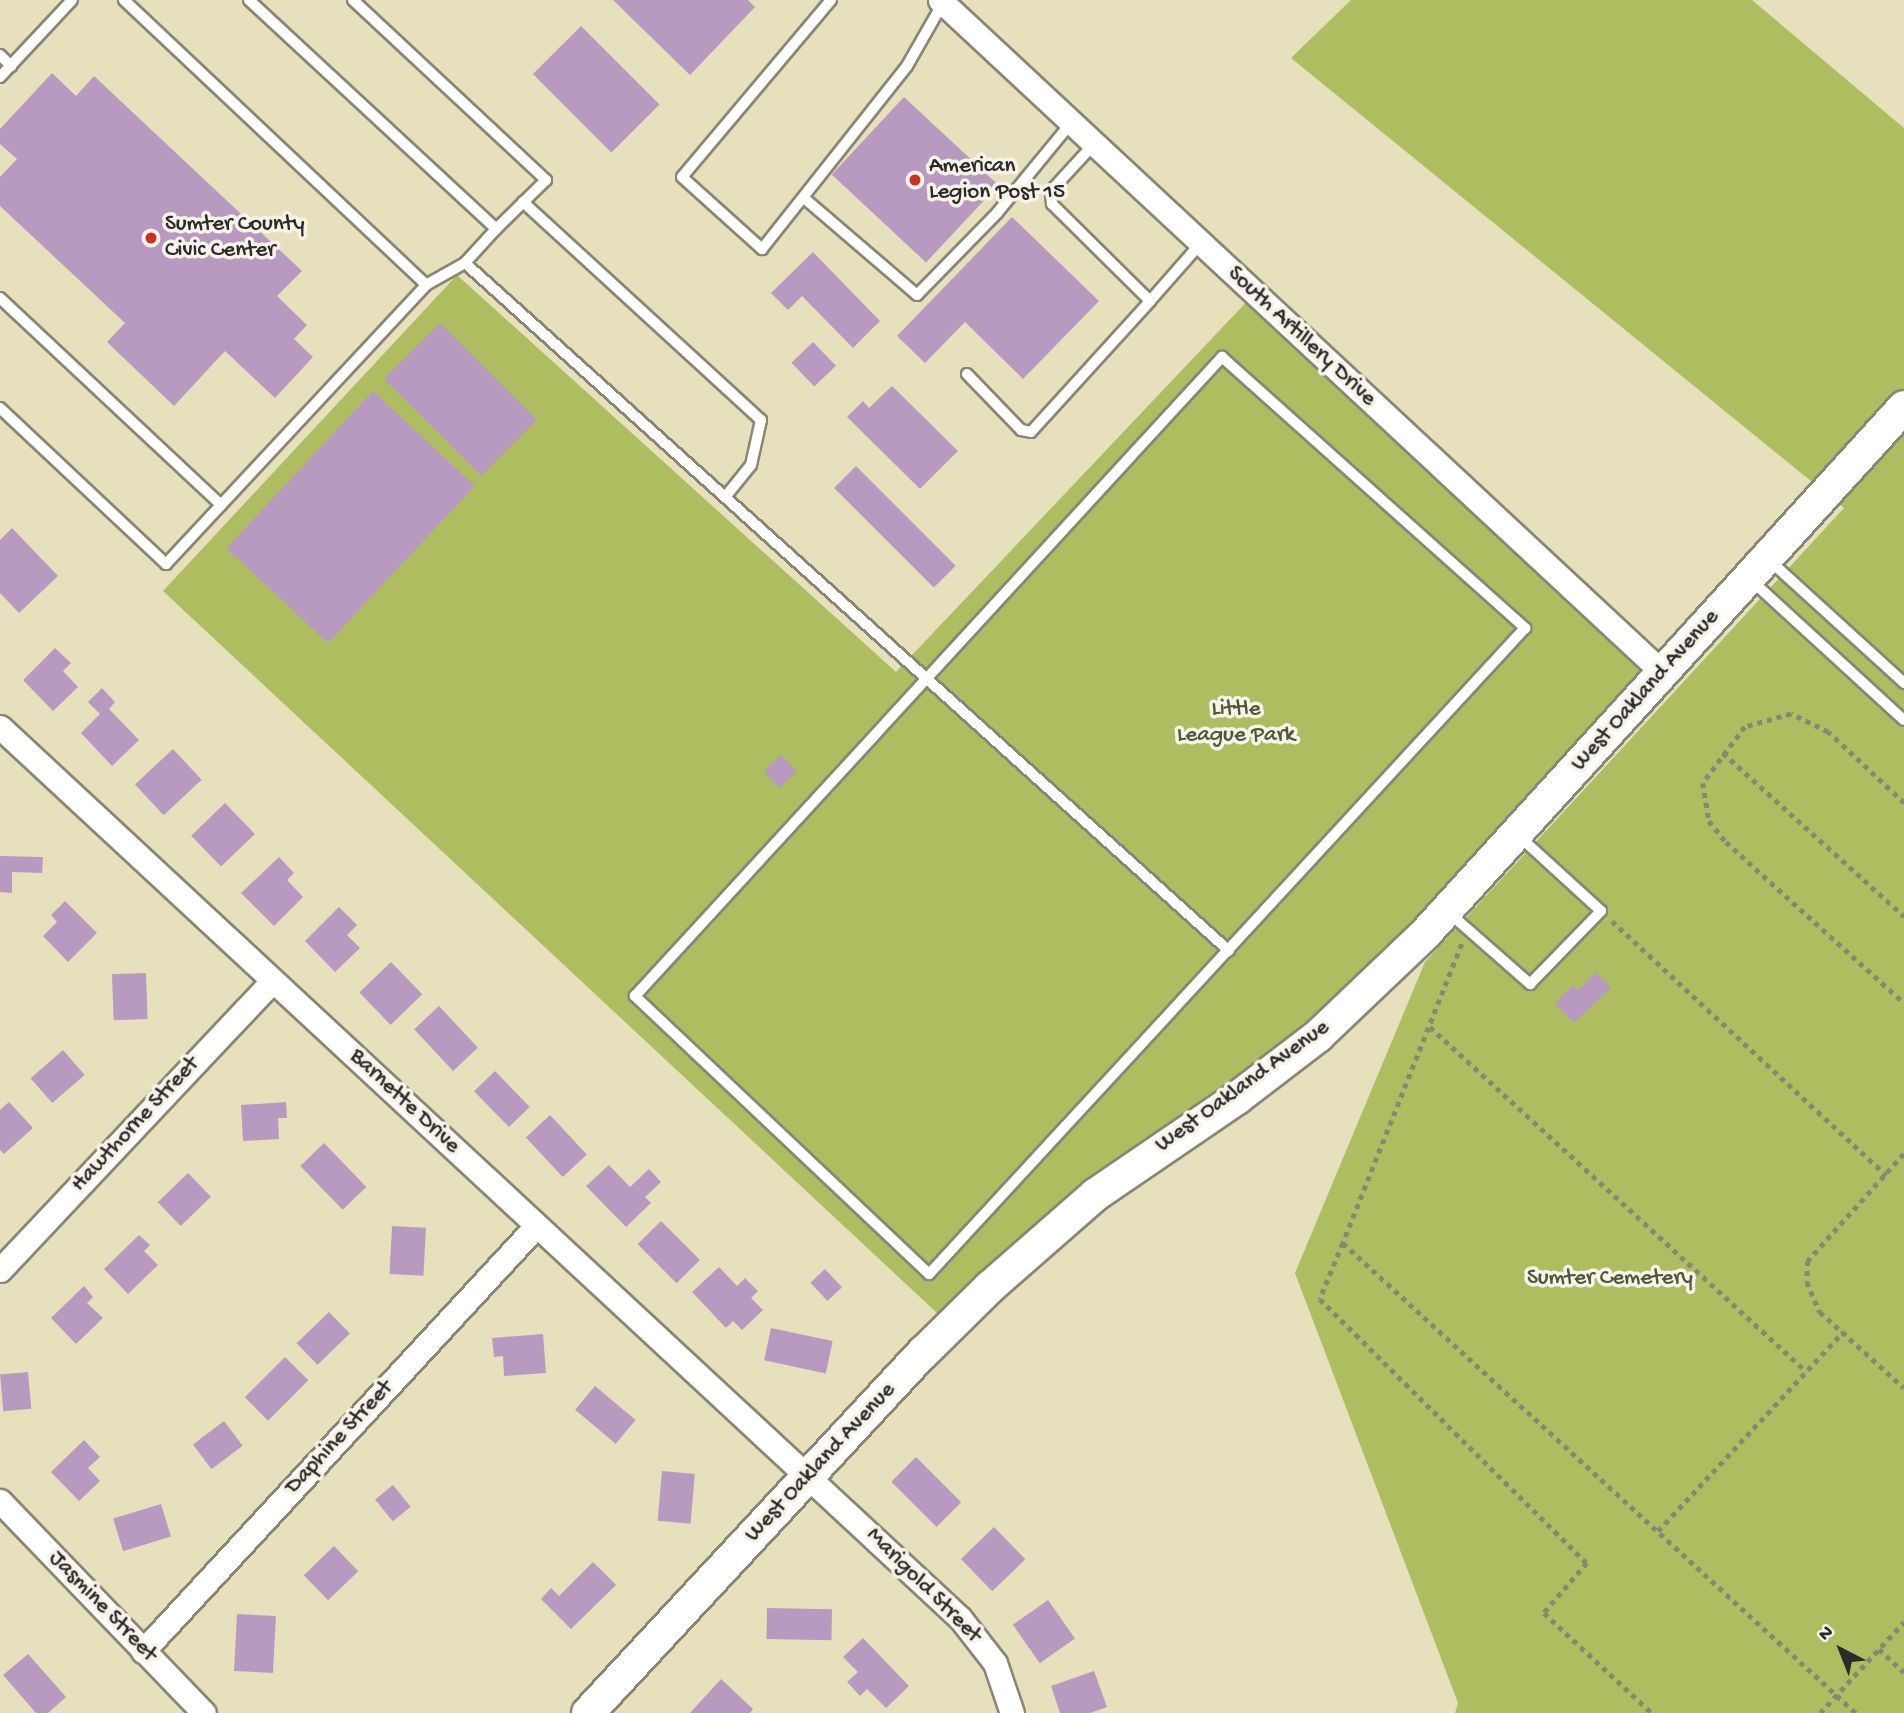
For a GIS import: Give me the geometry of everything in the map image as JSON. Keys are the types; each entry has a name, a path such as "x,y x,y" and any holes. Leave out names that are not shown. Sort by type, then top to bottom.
{"street":[{"name":"South Artillery Drive","path":"941,1 1663,673"},
{"name":"West Oakland Avenue","path":"588,1713 923,1353 1031,1249 1095,1195 1237,1098 1318,1036 1447,911 1904,407"},
{"name":"Barnette Drive","path":"3,736 809,1476"},
{"name":"Hawthorne Street","path":"0,1270 272,981"},
{"name":"Daphine Street","path":"143,1651 537,1225"},
{"name":"Marigold Street","path":"809,1476 961,1618 995,1663 1012,1713"},
{"name":"Jasmine Street","path":"0,1501 204,1713"}],"lane":[{"path":"0,77 72,0"},
{"path":"124,0 426,285"},
{"path":"249,0 496,229"},
{"path":"0,408 166,564 426,285 465,263 546,180 353,0"},
{"path":"831,0 682,177 762,249 907,66 941,1"},
{"path":"0,55 11,65"},
{"path":"804,198 917,295 997,214 1071,123"},
{"path":"1094,144 1051,191 1052,204 1150,301"},
{"path":"523,202 761,421 751,466 726,496"},
{"path":"967,374 1021,430 1031,432 1200,244"},
{"path":"465,263 929,678 1229,951"},
{"path":"0,298 221,505"},
{"path":"1222,357 1525,628 1229,951 929,1274 635,996 1222,357"},
{"path":"1758,568 1904,683"},
{"path":"1758,568 1904,720"},
{"path":"1447,911 1530,984 1601,911 1517,834"}],"path":[{"path":"1904,803 1828,732 1791,714 1745,727 1703,783 1709,821 1726,842 1904,1003"},
{"path":"1723,753 1904,916"},
{"path":"1601,911 1886,1175"},
{"path":"1471,932 1429,1027 1320,1298 1587,1563 1544,1613 1652,1713"},
{"path":"1429,1027 1807,1371"},
{"path":"1904,1154 1808,1261 1807,1282 1820,1312 1904,1388"},
{"path":"1343,1243 1856,1713"},
{"path":"1658,1531 1843,1332"},
{"path":"1820,1713 1904,1622"},
{"path":"1879,1649 1904,1672"}],"green space":[{"name":"Sumter Cemetery","path":"1351,0 1752,0 1904,128 1904,1713 1455,1713 1458,1703 1295,1273 1425,962 1844,508 1291,58"},
{"name":"Little League Park","path":"457,275 896,672 1254,294 1663,673 1425,934 951,1326 163,591"}],"building":[{"path":"613,0 748,0 755,7 690,75"},
{"path":"581,26 659,104 611,153 533,74"},
{"name":"Sumter County Civic Center","path":"52,73 76,96 94,76 302,271 277,296 307,325 294,339 313,357 275,398 225,351 174,406 107,342 125,323 0,206 0,177 17,159 0,144 0,129"},
{"name":"American Legion Post 15","path":"904,97 998,185 926,263 832,175"},
{"path":"1012,217 1099,301 1023,379 965,322 925,363 897,336"},
{"path":"813,252 880,321 853,348 802,296 788,310 771,293"},
{"path":"440,323 537,420 481,476 384,379"},
{"path":"813,342 836,366 814,387 791,363"},
{"path":"892,386 958,451 920,489 847,417 863,401 869,408"},
{"path":"373,391 475,486 328,643 226,548"},
{"path":"856,466 956,566 934,588 834,488"},
{"path":"12,528 58,576 19,613 0,593 0,540"},
{"path":"55,648 71,663 63,671 78,687 53,711 23,680"},
{"path":"102,688 115,702 109,709 139,740 112,766 81,733 100,714 88,702"},
{"path":"173,749 202,780 164,815 135,784"},
{"path":"781,755 797,772 779,788 763,771"},
{"path":"225,803 255,834 221,867 191,836"},
{"path":"0,856 43,857 42,873 12,872 12,893 0,892"},
{"path":"279,857 294,873 287,880 303,897 274,926 241,893"},
{"path":"65,901 97,933 68,962 43,936 57,922 51,915"},
{"path":"339,907 357,925 347,935 360,948 335,972 305,941"},
{"path":"391,962 422,994 391,1025 359,993"},
{"path":"1596,972 1611,988 1574,1023 1555,1003 1573,985 1578,990"},
{"path":"146,973 148,1019 114,1020 112,974"},
{"path":"439,1006 478,1048 453,1071 414,1029"},
{"path":"63,1050 85,1075 52,1103 31,1078"},
{"path":"495,1071 530,1107 509,1127 474,1091"},
{"path":"9,1102 33,1128 4,1154 0,1150 0,1110"},
{"path":"286,1102 287,1118 278,1118 279,1139 243,1141 241,1105"},
{"path":"550,1115 587,1154 563,1177 526,1138"},
{"path":"324,1143 366,1187 343,1210 300,1166"},
{"path":"609,1165 630,1187 649,1169 661,1182 645,1197 651,1203 626,1227 586,1186"},
{"path":"188,1173 211,1197 181,1226 158,1202"},
{"path":"661,1221 700,1260 677,1283 638,1244"},
{"path":"392,1226 426,1228 423,1276 389,1274"},
{"path":"139,1235 150,1245 144,1251 158,1265 128,1294 104,1269"},
{"path":"719,1267 737,1286 745,1278 758,1291 751,1298 763,1310 742,1330 733,1321 726,1328 692,1292"},
{"path":"825,1269 842,1287 827,1301 810,1283"},
{"path":"84,1286 93,1297 87,1303 103,1318 76,1344 51,1318"},
{"path":"329,1312 350,1334 317,1365 297,1343"},
{"path":"771,1328 833,1341 826,1373 764,1360"},
{"path":"543,1334 546,1373 504,1376 503,1356 494,1357 492,1338"},
{"path":"285,1357 308,1380 268,1421 245,1397"},
{"path":"28,1372 31,1409 3,1411 0,1374"},
{"path":"595,1386 636,1420 616,1444 575,1410"},
{"path":"224,1421 243,1446 212,1469 193,1444"},
{"path":"84,1440 100,1457 88,1468 100,1481 79,1501 51,1472"},
{"path":"916,1457 961,1502 937,1527 891,1482"},
{"path":"662,1471 695,1474 691,1524 658,1521"},
{"path":"393,1485 411,1507 393,1521 375,1499"},
{"path":"161,1504 171,1537 123,1551 113,1519"},
{"path":"994,1527 1025,1559 992,1591 961,1559"},
{"path":"334,1546 358,1571 328,1600 304,1575"},
{"path":"593,1562 616,1585 571,1629 541,1599 551,1588 559,1596"},
{"path":"1048,1600 1075,1639 1040,1663 1013,1625"},
{"path":"767,1608 832,1609 831,1640 766,1639"},
{"path":"237,1614 276,1616 273,1673 234,1671"},
{"path":"863,1638 909,1686 886,1708 867,1689 860,1696 847,1682 858,1672 843,1657"},
{"path":"28,1654 66,1697 48,1713 36,1713 3,1675"},
{"path":"1094,1671 1107,1707 1090,1713 1060,1713 1051,1686"},
{"path":"721,1679 753,1709 750,1713 690,1713"}],"place":[{"name":"American Legion Post 15","path":"915,180"},
{"name":"Sumter County Civic Center","path":"151,238"}]}
